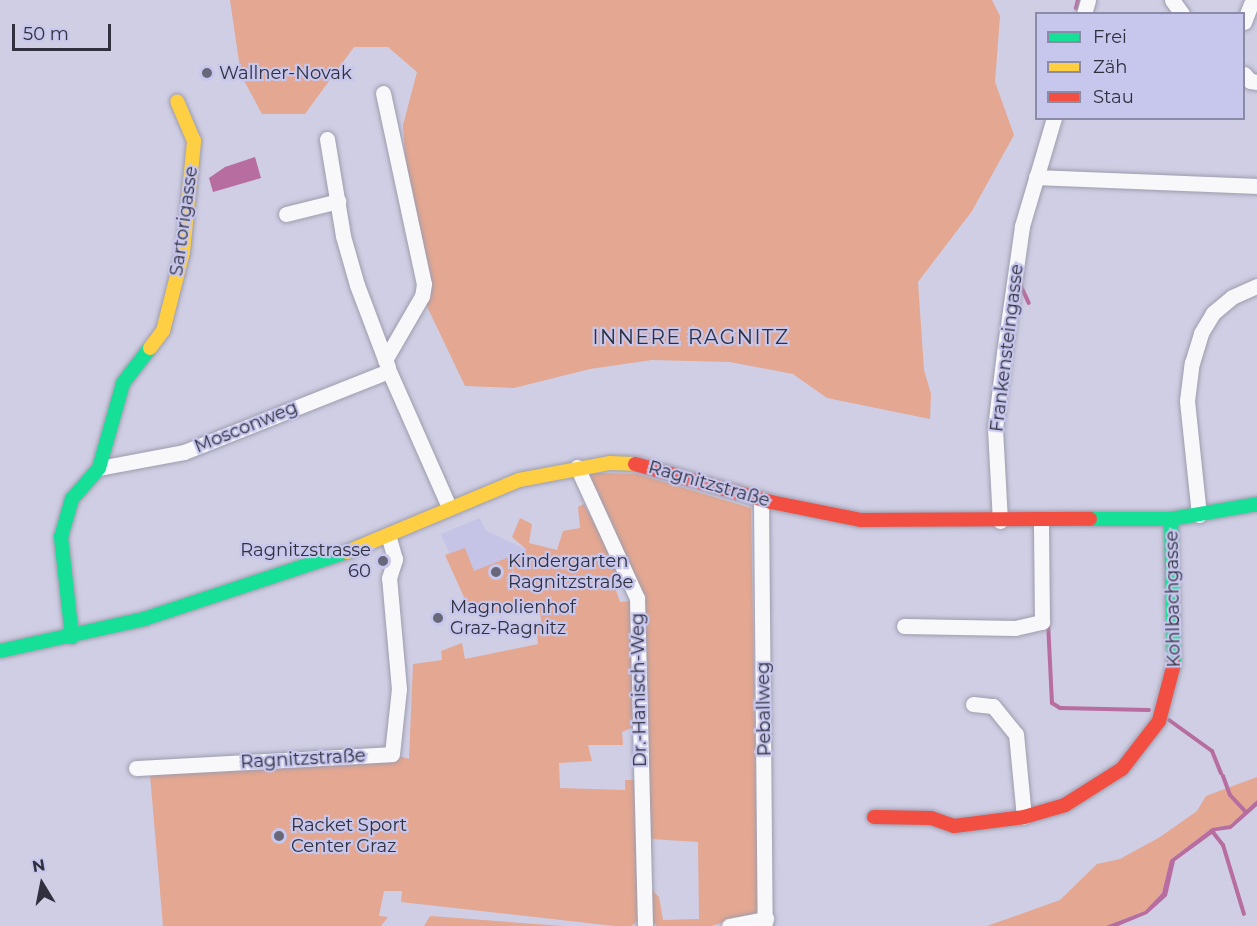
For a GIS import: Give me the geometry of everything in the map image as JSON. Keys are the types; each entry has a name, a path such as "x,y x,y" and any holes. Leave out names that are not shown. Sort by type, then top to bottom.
{"main road":[{"name":"Sartorigasse","path":"72,637 61,537 72,500 99,468 123,382 164,330 183,252 194,141 177,101"},
{"name":"Ragnitzstraße","path":"0,651 72,637 144,619 284,576 519,480 577,467 644,464 761,499 861,520 1041,522 1172,519 1257,504"},
{"name":"Kohlbachgasse","path":"874,817 931,818 954,826 1024,818 1065,805 1106,782 1133,758 1159,721 1171,688 1176,656 1172,519"}],"street":[{"path":"1245,19 1251,4"},
{"path":"383,93 424,284 422,296 387,365"},
{"name":"Frankensteingasse","path":"1000,521 995,428 998,402 1022,226 1053,120"},
{"path":"327,139 357,285 387,365 449,507"},
{"path":"1036,177 1257,186"},
{"path":"286,214 338,201"},
{"path":"1199,515 1187,401 1192,363 1201,333 1213,313 1233,297 1257,286"},
{"name":"Mosconweg","path":"99,468 184,452 387,365"},
{"name":"Dr.-Hanisch-Weg","path":"577,467 637,598 645,926"},
{"name":"Peballweg","path":"761,499 765,922"},
{"path":"904,626 1015,628 1042,622 1041,522"},
{"name":"Ragnitzstraße","path":"136,768 392,754 399,688 389,578 395,560 388,535"},
{"path":"974,704 993,706 1016,734 1024,818"},
{"path":"729,926 765,922"}],"shaded area":[{"path":"230,0 992,0 1000,16 995,82 1014,135 972,211 918,282 924,370 931,394 930,419 827,398 793,374 730,362 652,360 590,369 514,388 465,386 422,296 419,226 405,156 403,125 417,72 388,47 354,47 305,114 262,114 241,75"},
{"path":"255,157 261,178 213,192 209,178 225,167"},
{"path":"597,473 637,474 751,508 758,912 711,926 657,926 653,922 651,889 659,897 663,920 699,919 698,842 651,839 644,626 598,506 599,492 591,487 589,475"},
{"path":"584,504 621,574 613,581 620,602 631,601 636,726 622,732 623,745 588,745 592,761 559,763 560,788 625,790 625,780 634,780 638,921 631,926 614,926 401,902 402,891 384,891 379,916 388,917 381,926 163,926 150,775 392,754 409,759 413,664 442,660 441,651 462,643 465,659 538,644 536,627 542,626 539,607 472,615 445,555 465,548 474,571 527,550 512,537 520,518 532,524 529,543 557,550 563,531 580,528 578,507"},
{"name":"Kindergarten Ragnitzstraße","path":"480,518 486,531 528,550 471,605 441,534"},
{"path":"1257,777 1257,800 1230,825 1212,828 1170,860 1162,893 1145,911 1106,926 987,926 1060,900 1097,864 1120,859 1160,837 1197,811 1206,796"},
{"path":"1257,800 1257,806 1231,829 1216,831 1175,861 1167,896 1147,914 1118,926 1106,926 1145,911 1162,893 1170,860 1212,828 1230,825"},
{"path":"430,916 457,918 562,926 424,926"}],"waterway":[{"path":"1076,8 1078,0"},
{"path":"1019,282 1029,303"},
{"path":"1048,622 1052,703 1060,708 1149,710"},
{"path":"1169,720 1212,751 1221,773"},
{"path":"1223,776 1230,795 1246,812"},
{"path":"1212,831 1223,845 1244,914"}],"traffic: fast":[{"path":"72,637 61,537 72,499 99,468 123,383 150,348"},
{"path":"1090,519 1171,519 1257,504"},
{"path":"1171,519 1174,664"},
{"path":"0,651 144,619 347,552"}],"traffic: slow":[{"path":"150,348 163,331 183,252 194,141 177,101"},
{"path":"347,552 519,480 610,463 635,464"}],"traffic: jam":[{"path":"635,464 771,502 861,520 1090,519"},
{"path":"874,817 931,818 954,826 1024,817 1065,805 1122,769 1159,721 1174,664"}],"place":[{"name":"Wallner-Novak","path":"207,73"},
{"name":"Ragnitzstrasse 60","path":"383,561"},
{"name":"Kindergarten Ragnitzstraße","path":"496,572"},
{"name":"Magnolienhof Graz-Ragnitz","path":"438,618"},
{"name":"Racket Sport Center Graz","path":"279,836"}],"district":[{"name":"INNERE RAGNITZ","path":"691,337"}]}
